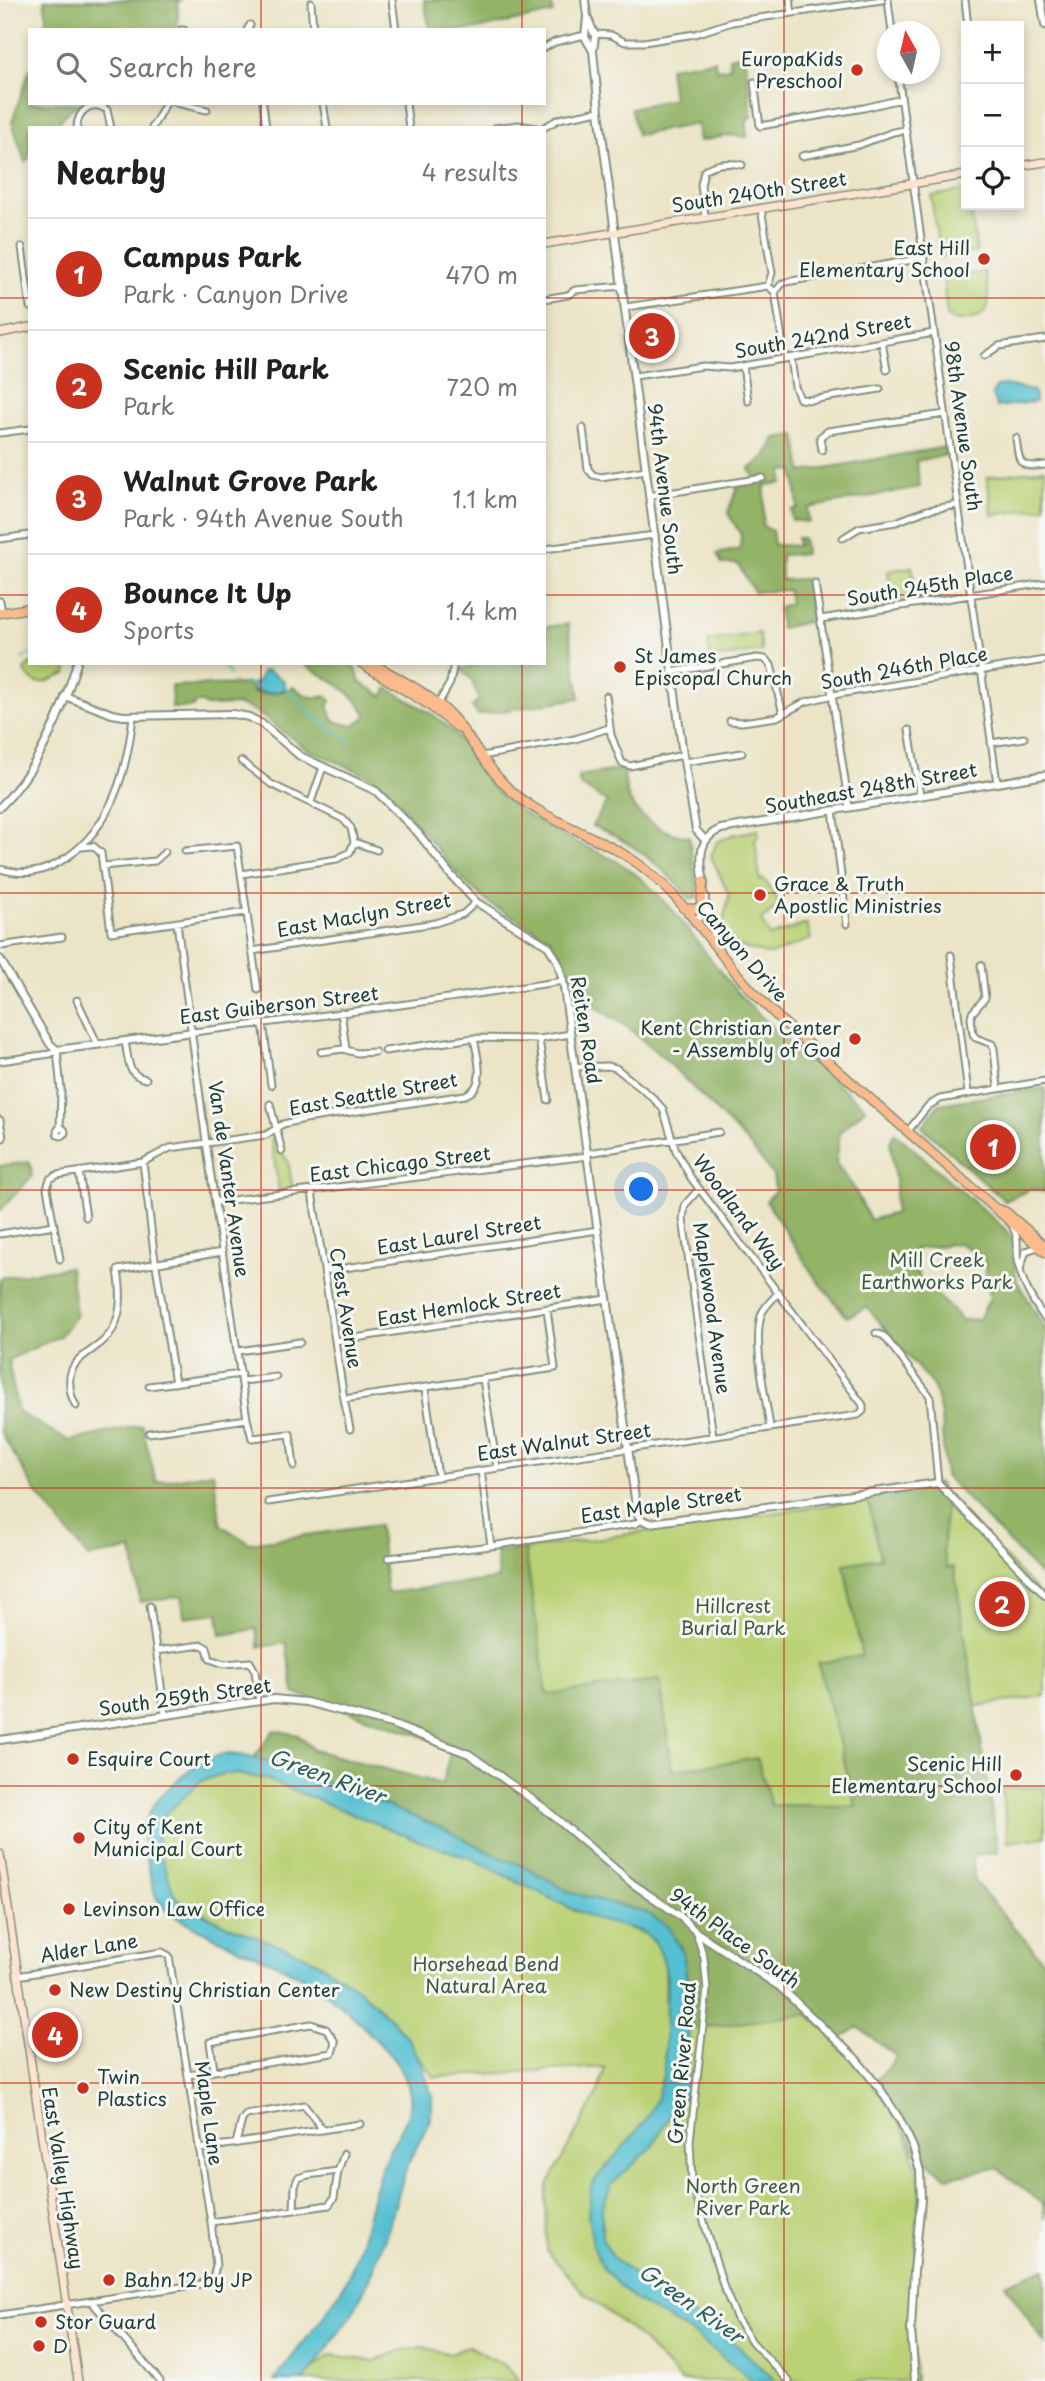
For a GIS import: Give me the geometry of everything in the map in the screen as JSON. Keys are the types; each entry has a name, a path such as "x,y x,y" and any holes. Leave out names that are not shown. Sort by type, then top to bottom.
{"main road":[{"path":"1024,165 1045,162"},
{"name":"South 240th Street","path":"546,244 961,176"},
{"path":"0,332 28,327"},
{"path":"1,613 28,608"},
{"name":"Canyon Drive","path":"363,665 429,705 460,728"},
{"name":"Canyon Drive","path":"375,665 438,704 455,720 507,787 525,802 555,822 615,849 661,882 747,986 784,1024 996,1208 1012,1225 1043,1248"},
{"path":"683,908 695,909 701,906 704,886"},
{"name":"Canyon Drive","path":"996,1208 1006,1212 1043,1248"},
{"name":"East Valley Highway","path":"0,1854 78,2381"}],"street":[{"path":"393,0 396,28"},
{"name":"94th Avenue South","path":"585,0 684,759 696,830 705,840 700,854 705,911 695,922"},
{"path":"790,0 792,13"},
{"path":"546,47 555,42 607,35 625,42 644,42 695,34 732,22 882,0"},
{"path":"888,0 891,21"},
{"path":"965,0 967,21"},
{"path":"1041,0 1045,25"},
{"path":"311,3 313,28"},
{"path":"754,82 760,126 901,99"},
{"name":"98th Avenue South","path":"899,84 996,783"},
{"path":"153,126 165,105"},
{"path":"186,105 207,110"},
{"path":"263,105 266,126"},
{"path":"323,105 327,126"},
{"path":"406,105 409,126"},
{"path":"77,126 78,117 85,109 97,106 103,106 107,110 111,126"},
{"path":"546,126 559,119 599,111"},
{"path":"802,156 859,145 905,130"},
{"path":"705,217 701,185 704,171 710,166 742,165"},
{"path":"761,208 772,288 800,399 811,400 880,390"},
{"path":"22,247 28,292"},
{"path":"625,307 772,288 786,282 924,258"},
{"path":"546,299 568,295 575,290 623,286"},
{"name":"South 242nd Street","path":"635,376 696,367 724,369 934,333"},
{"path":"984,356 999,346 1045,339"},
{"path":"883,342 887,370"},
{"path":"743,366 748,401"},
{"path":"822,450 820,437 828,430 945,414"},
{"path":"583,428 588,469 593,475 601,477 646,470"},
{"path":"0,433 28,429"},
{"path":"1016,438 1019,457 1024,466 1045,465"},
{"path":"649,496 764,478"},
{"path":"843,538 859,528 897,522 927,510 958,505"},
{"path":"0,539 28,535"},
{"path":"546,548 655,535"},
{"name":"South 245th Place","path":"821,619 1045,583"},
{"path":"815,584 849,807"},
{"path":"0,601 1,613"},
{"path":"672,672 765,659 771,665 783,714"},
{"name":"South 246th Place","path":"730,721 742,722 783,714 805,702 833,695 1045,660"},
{"path":"0,807 24,779 41,753 76,665"},
{"path":"438,704 450,684 454,665"},
{"name":"Reiten Road","path":"65,696 112,714 134,717 233,714 249,717 262,724 300,756 352,779 385,799 418,832 450,874 477,902 548,946 557,960 563,981 637,1513 642,1520"},
{"path":"606,696 610,728 621,760 626,765 742,753"},
{"path":"0,869 38,873 48,870 82,847 101,824 112,803 127,758 134,717"},
{"path":"482,756 575,739 610,728"},
{"path":"909,730 920,795"},
{"path":"991,743 1024,738"},
{"path":"241,761 271,784 346,822 353,833 354,842 349,852 337,859 241,874"},
{"path":"310,802 324,767"},
{"name":"Southeast 248th Street","path":"705,840 721,829 1045,775"},
{"path":"833,810 847,924"},
{"path":"354,842 377,850"},
{"path":"82,847 93,846 98,849 103,866 111,932 246,912"},
{"path":"186,851 237,846 258,990"},
{"path":"103,866 155,861 165,852"},
{"path":"704,886 711,926 719,951"},
{"name":"East Maclyn Street","path":"252,951 435,923 463,914 477,902"},
{"name":"Van de Vanter Avenue","path":"177,923 247,1419 252,1438 290,1434 294,1466"},
{"path":"0,946 62,937"},
{"path":"951,955 968,1093"},
{"path":"0,959 50,1044 57,1050 61,1090 60,1129"},
{"path":"981,965 985,998 972,1013 973,1034 976,1038 992,1044 998,1088"},
{"name":"East Guiberson Street","path":"0,1060 50,1054 57,1050 401,1006 563,981"},
{"path":"77,1000 98,1045"},
{"path":"341,1012 346,1049"},
{"path":"263,1023 271,1085"},
{"path":"385,1051 474,1038 539,1039 571,1034"},
{"name":"East Seattle Street","path":"54,1225 47,1188 50,1180 57,1175 143,1162 170,1148 266,1135 283,1124 305,1119 469,1094 479,1079 474,1038"},
{"path":"539,1039 548,1100"},
{"path":"125,1041 131,1072 136,1077 146,1079"},
{"path":"321,1052 346,1049 357,1054 374,1052"},
{"name":"Woodland Way","path":"576,1067 615,1068 661,1107 678,1158 863,1405 863,1411"},
{"path":"908,1131 935,1101 968,1093 1045,1082"},
{"path":"270,1104 282,1151"},
{"path":"0,1120 3,1138"},
{"name":"East Chicago Street","path":"216,1202 312,1192 588,1154 719,1132"},
{"path":"143,1162 175,1383"},
{"path":"79,1171 86,1217"},
{"name":"Maplewood Avenue","path":"699,1189 685,1205 683,1219 713,1436"},
{"name":"Crest Avenue","path":"312,1192 351,1429"},
{"path":"0,1234 54,1225 60,1259"},
{"path":"1012,1225 1019,1245 1018,1263 1025,1288 1045,1319"},
{"name":"East Laurel Street","path":"325,1271 598,1230"},
{"path":"1020,1269 1026,1251 1043,1248"},
{"path":"76,1406 71,1396 69,1372 74,1363 114,1328 121,1304 118,1270 222,1252"},
{"path":"770,1427 759,1324 764,1310 779,1292"},
{"name":"East Hemlock Street","path":"336,1341 607,1299"},
{"path":"344,1399 555,1368 547,1309"},
{"path":"876,1333 884,1336 930,1396 938,1483 1045,1595"},
{"path":"238,1351 300,1342"},
{"path":"149,1387 241,1374"},
{"path":"243,1381 276,1377"},
{"path":"483,1379 497,1468"},
{"path":"425,1389 438,1476"},
{"name":"East Walnut Street","path":"268,1502 858,1415 863,1411"},
{"path":"149,1433 247,1419"},
{"path":"481,1470 491,1546"},
{"name":"East Maple Street","path":"388,1558 491,1546 635,1524 642,1520 650,1523 938,1483"},
{"path":"150,1606 165,1714"},
{"path":"156,1651 202,1644 207,1648 210,1658 220,1663 250,1662 254,1667 259,1700"},
{"name":"South 259th Street","path":"0,1740 259,1700 306,1702 391,1724 452,1746"},
{"name":"94th Place South","path":"452,1746 469,1754 544,1808 633,1884 680,1916 696,1932 780,1987 837,2040 880,2089 905,2130 917,2160 921,2189 912,2309 915,2381"},
{"name":"Green River Road","path":"696,1932 705,1958 707,1990 690,2141 692,2182 724,2288 737,2319 752,2342 789,2381"},
{"name":"Alder Lane","path":"17,1976 167,1954"},
{"name":"Maple Lane","path":"91,2301 201,2284 213,2278 216,2269 211,2222 170,1959 167,1954"},
{"path":"188,2075 332,2053 335,2042 326,2029 311,2024 210,2042 214,2070"},
{"path":"236,2143 246,2115 304,2105 323,2130"},
{"path":"199,2149 360,2124"},
{"path":"211,2222 332,2203 344,2154"},
{"path":"295,2210 295,2186 298,2178 338,2171"},
{"path":"0,2315 91,2301 160,2381"}],"green space":[{"path":"44,0 182,0 178,1 178,26 174,28 44,28 47,17"},
{"path":"424,0 551,0 553,13 482,28 430,28"},
{"path":"745,54 752,117 747,119 747,137 731,135 699,141 697,124 637,135 631,108 673,99 669,67 715,60 716,70 730,68 729,57"},
{"path":"28,74 28,105 79,105 70,109 56,126 28,126 28,159 25,162 12,122"},
{"path":"961,191 961,210 971,210 977,252 940,257 931,196"},
{"path":"985,272 989,296 987,309 977,318 956,321 949,318 943,278"},
{"path":"796,435 802,472 946,447 947,455 916,461 920,487 808,508 809,522 792,520 791,510 798,508 794,470 783,471 782,483 765,485 763,526 772,531 774,545 798,546 797,538 803,538 805,554 781,555 781,580 807,579 812,621 780,628 779,607 790,604 788,590 754,592 738,564 722,564 717,554 740,549 741,535 728,513 738,485 757,482 750,469 767,455 775,438"},
{"path":"1045,469 1045,507 992,515 987,477"},
{"path":"912,567 918,600 893,604 888,571"},
{"path":"568,624 580,698 478,715 472,707 479,699 471,679 460,669 477,665 546,665 546,627"},
{"path":"759,633 762,651 711,659 708,641"},
{"path":"29,665 68,665 66,674 39,683 24,670"},
{"name":"Mill Creek Earthworks Park","path":"304,665 350,665 356,669 360,682 383,696 388,688 428,712 457,737 487,781 512,804 555,831 621,864 667,904 739,994 801,1053 866,1108 840,1132 836,1163 854,1188 870,1220 895,1213 895,1180 890,1141 895,1133 1005,1229 1014,1241 1017,1281 1045,1328 1045,1580 945,1476 941,1415 934,1387 867,1307 847,1317 816,1279 766,1201 775,1191 773,1175 746,1141 668,1062 631,1030 573,991 569,968 550,938 490,904 462,879 394,797 374,778 305,748 255,711 239,705 206,706 196,703 192,707 172,708 171,686 249,684 253,692 263,694 274,694 294,687 309,696 327,696 331,701 328,706 334,721 353,726 367,716 347,691","holes":["959,1243 984,1258 990,1298 979,1319 962,1320 919,1278 915,1249"]},
{"path":"624,769 628,798 634,808 664,830 689,836 698,897 690,899 646,856 620,839 592,826 607,802 580,785 578,776"},
{"path":"758,830 759,835 755,840 760,881 764,879 780,904 761,921 770,936 807,924 811,939 770,955 735,945 722,929 729,895 711,856 717,842 732,835"},
{"path":"1045,1088 1045,1192 1031,1189 1005,1201 922,1127 939,1104"},
{"path":"278,1136 281,1151 288,1161 293,1190 279,1191 271,1137"},
{"path":"30,1162 32,1176 0,1211 0,1166"},
{"path":"70,1267 76,1315 60,1336 8,1360 18,1412 69,1441 142,1425 156,1482 213,1472 221,1525 249,1543 379,1525 387,1593 498,1579 496,1551 525,1549 547,1695 660,1680 672,1770 757,1758 771,1805 856,1806 818,1663 862,1656 844,1564 880,1558 867,1493 938,1483 946,1497 943,1551 947,1568 954,1567 998,1852 972,1856 975,1882 1045,1963 1045,2219 1043,2204 997,2168 947,2177 915,2153 909,2137 875,2082 897,2057 858,2027 837,2040 808,2014 691,2029 683,1953 679,1944 653,1916 571,1893 528,1868 501,1858 447,1830 355,1793 254,1758 274,1730 298,1735 314,1750 442,1784 452,1746 294,1693 286,1643 259,1647 256,1629 221,1635 218,1613 184,1617 182,1596 140,1602 132,1550 88,1557 36,1492 0,1431 0,1278"},
{"path":"946,1497 1045,1599 1045,1696 976,1706 954,1568 947,1569 941,1550"},
{"name":"Hillcrest Burial Park","path":"868,1499 880,1558 844,1564 862,1656 818,1663 857,1807 771,1805 757,1758 672,1770 660,1680 547,1696 525,1549"},
{"path":"227,1773 266,1779 422,1842 473,1859 574,1910 646,1934 658,1947 665,1965 666,2032 808,2014 855,2058 905,2130 921,2183 912,2309 915,2381 681,2381 636,2334 584,2293 547,2251 548,2185 598,2092 605,2067 434,2077 390,2018 346,1980 308,1957 224,1924 176,1899 160,1855 157,1835 159,1824 201,1781"},
{"path":"1045,1787 1045,1837 1008,1842 1002,1790"},
{"path":"1045,2268 1045,2344 1005,2284"},
{"path":"469,2346 509,2368 519,2381 304,2381 312,2370 330,2355 375,2361 403,2350 423,2347 450,2354"}],"water":[{"path":"997,386 1034,391 1035,402 997,407 992,395"},
{"path":"267,670 284,681 286,689 269,693 255,691 253,683 258,682 262,672"},
{"path":"223,1754 267,1761 355,1793 447,1830 501,1858 528,1868 571,1893 647,1913 668,1927 683,1953 687,1979 689,2055 686,2094 652,2147 612,2184 602,2208 602,2238 613,2257 653,2291 726,2335 776,2381 753,2381 693,2334 633,2299 604,2270 593,2246 588,2215 591,2188 597,2177 643,2124 656,2100 664,2071 667,1978 663,1958 655,1942 641,1931 601,1921 574,1910 473,1859 422,1842 266,1779 222,1774 201,1781 159,1824 157,1835 160,1855 175,1896 185,1905 224,1924 308,1957 356,1987 390,2018 409,2040 423,2067 432,2096 429,2122 407,2166 388,2229 367,2284 352,2314 304,2381 274,2381 345,2283 361,2242 379,2175 409,2112 410,2094 402,2072 388,2052 324,1991 286,1969 180,1919 167,1911 157,1900 144,1843 144,1827 148,1816 175,1782"}],"waterway":[{"path":"22,659 28,654"},
{"path":"223,665 230,675"},
{"path":"245,683 252,684"},
{"path":"286,689 324,724 350,739"}],"place":[{"name":"EuropaKids Preschool","path":"857,70"},
{"name":"East Hill Elementary School","path":"984,259"},
{"name":"Walnut Grove Park","path":"652,336"},
{"name":"St James Episcopal Church","path":"620,667"},
{"name":"Grace & Truth Apostlic Ministries","path":"760,895"},
{"name":"Kent Christian Center - Assembly of God","path":"855,1039"},
{"name":"Campus Park","path":"993,1147"},
{"name":"Scenic Hill Park","path":"1002,1604"},
{"name":"Esquire Court","path":"73,1759"},
{"name":"Scenic Hill Elementary School","path":"1016,1775"},
{"name":"City of Kent Municipal Court","path":"79,1838"},
{"name":"Levinson Law Office","path":"69,1909"},
{"name":"New Destiny Christian Center","path":"55,1990"},
{"name":"Bounce It Up","path":"55,2035"},
{"name":"Twin Plastics","path":"83,2088"},
{"name":"Bahn 12 by JP","path":"109,2280"},
{"name":"Stor Guard","path":"41,2322"},
{"name":"D","path":"39,2346"}],"water label":[{"name":"Green River","path":"327,1777"},
{"name":"Green River","path":"691,2304"}],"park label":[{"name":"Horsehead Bend Natural Area","path":"486,1975"},
{"name":"North Green River Park","path":"743,2197"}]}
